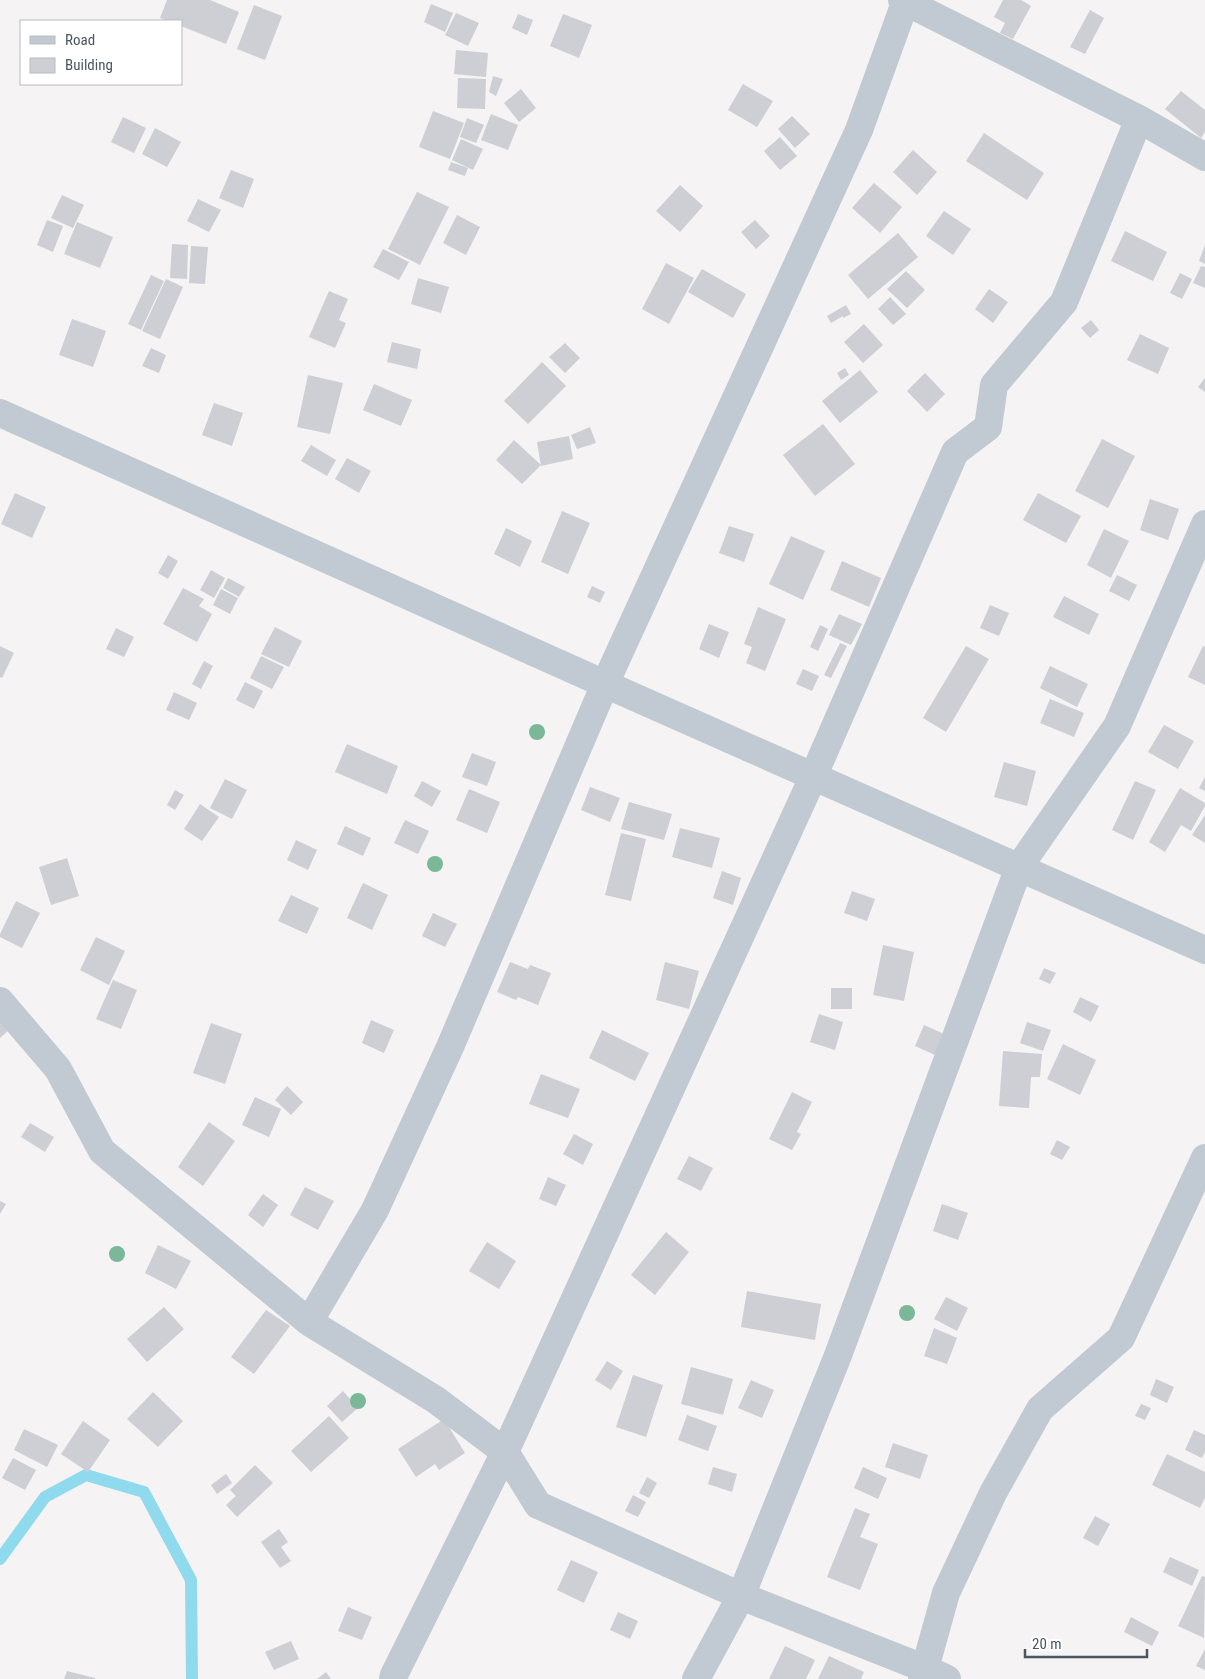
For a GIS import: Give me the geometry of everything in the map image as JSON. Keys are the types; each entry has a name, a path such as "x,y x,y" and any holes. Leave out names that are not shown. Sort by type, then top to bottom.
{"street":[{"path":"309,1322 375,1210 450,1047 605,684 859,130 904,0 1139,119 1205,157"},
{"path":"393,1679 505,1452 812,776 955,452 988,427 994,385 1064,302 1139,119"},
{"path":"0,413 1205,950"},
{"path":"696,1679 742,1596 837,1358 1019,868 1118,726 1205,524"},
{"path":"0,1001 58,1069 102,1152 309,1322 436,1400 505,1452 538,1505 742,1596 932,1676 946,1593 993,1493 1040,1409 1121,1338 1205,1158"}],"building":[{"path":"167,0 210,0 239,12 226,44 182,26 182,20 165,20 160,18"},
{"path":"1003,0 1021,0 1031,6 1013,39 1000,33 1005,23 994,17"},
{"path":"431,4 453,13 445,32 424,22"},
{"path":"254,5 282,16 265,60 237,49"},
{"path":"1090,10 1104,18 1085,54 1070,47"},
{"path":"456,13 479,23 468,46 445,35"},
{"path":"518,14 533,20 527,35 512,28"},
{"path":"563,14 592,25 579,58 550,46"},
{"path":"456,50 488,53 486,77 454,74"},
{"path":"493,76 503,79 496,96 489,92"},
{"path":"458,78 486,79 485,109 457,108"},
{"path":"743,84 773,101 757,127 728,110"},
{"path":"521,89 536,108 519,122 504,103"},
{"path":"1181,91 1205,110 1205,132 1201,138 1165,109"},
{"path":"433,111 464,123 450,159 419,147"},
{"path":"491,114 518,125 508,150 481,140"},
{"path":"792,116 810,134 795,148 778,129"},
{"path":"123,117 146,128 134,153 111,142"},
{"path":"467,118 484,125 476,143 460,137"},
{"path":"155,128 181,142 167,167 142,154"},
{"path":"984,133 1044,173 1027,200 966,161"},
{"path":"780,137 797,156 780,170 764,151"},
{"path":"461,139 483,149 473,170 452,160"},
{"path":"913,150 937,172 917,195 893,172"},
{"path":"451,162 468,168 465,176 448,170"},
{"path":"231,170 254,179 243,208 219,198"},
{"path":"874,183 902,207 880,233 852,208"},
{"path":"680,185 703,206 680,232 656,211"},
{"path":"417,192 449,207 420,265 388,249"},
{"path":"62,195 84,205 73,228 51,218"},
{"path":"198,199 221,210 209,232 187,221"},
{"path":"944,211 971,229 953,255 926,236"},
{"path":"457,215 480,227 466,255 443,243"},
{"path":"47,220 63,226 53,252 37,245"},
{"path":"755,220 770,236 756,249 741,232"},
{"path":"77,222 113,237 100,268 64,254"},
{"path":"1125,231 1167,252 1153,281 1111,261"},
{"path":"898,233 918,257 868,299 848,275"},
{"path":"172,244 188,245 187,279 170,278"},
{"path":"1205,245 1205,264 1199,261"},
{"path":"191,246 208,247 205,284 189,283"},
{"path":"383,249 409,262 399,280 373,267"},
{"path":"666,263 694,278 669,324 642,309"},
{"path":"1201,266 1205,267 1205,288 1193,283"},
{"path":"702,269 746,294 733,318 688,292"},
{"path":"906,271 925,290 907,308 887,289"},
{"path":"1180,273 1192,279 1182,299 1170,293"},
{"path":"151,275 164,281 141,330 128,324"},
{"path":"418,278 449,287 441,313 411,304"},
{"path":"166,279 183,287 160,339 142,331"},
{"path":"989,289 1008,302 993,323 975,309"},
{"path":"329,291 348,299 339,320 346,323 335,348 309,337"},
{"path":"890,297 906,314 893,325 878,309"},
{"path":"846,305 851,314 831,323 827,316"},
{"path":"72,319 106,331 93,367 59,355"},
{"path":"1091,320 1099,330 1090,338 1081,328"},
{"path":"864,324 883,345 863,363 844,342"},
{"path":"1140,334 1169,348 1158,374 1127,360"},
{"path":"392,342 421,349 417,369 387,362"},
{"path":"565,343 580,358 565,373 549,357"},
{"path":"151,348 166,355 159,373 142,366"},
{"path":"542,362 566,386 528,424 504,401"},
{"path":"845,368 849,375 841,380 837,373"},
{"path":"860,370 878,392 840,423 822,401"},
{"path":"925,373 945,394 927,412 907,391"},
{"path":"308,375 343,383 330,434 297,427"},
{"path":"1205,378 1205,392 1198,387"},
{"path":"374,384 412,400 401,426 363,410"},
{"path":"214,403 243,413 232,446 202,435"},
{"path":"823,424 855,464 815,496 783,455"},
{"path":"590,427 596,443 577,449 571,435"},
{"path":"569,436 573,459 541,466 537,442"},
{"path":"1102,439 1135,456 1108,508 1075,491"},
{"path":"514,440 541,465 522,484 496,460"},
{"path":"311,445 336,460 327,476 301,461"},
{"path":"347,458 371,471 359,493 335,479"},
{"path":"15,493 46,507 32,538 1,524"},
{"path":"1038,493 1081,516 1066,543 1023,520"},
{"path":"1150,499 1179,509 1168,540 1140,530"},
{"path":"562,511 590,523 568,574 541,562"},
{"path":"729,526 754,534 744,562 719,553"},
{"path":"506,528 532,541 520,567 494,554"},
{"path":"1104,529 1129,541 1111,578 1087,565"},
{"path":"791,536 825,551 803,600 769,584"},
{"path":"168,555 178,561 168,579 158,573"},
{"path":"842,561 881,578 869,607 830,590"},
{"path":"211,570 225,578 214,598 200,590"},
{"path":"1117,575 1137,585 1129,601 1109,591"},
{"path":"228,578 245,587 239,597 223,588"},
{"path":"592,586 605,592 600,603 587,597"},
{"path":"183,588 204,599 199,606 212,614 197,642 163,624"},
{"path":"221,589 238,598 230,614 213,605"},
{"path":"1064,596 1099,614 1089,635 1053,617"},
{"path":"990,605 1009,613 999,636 980,628"},
{"path":"758,607 786,619 765,671 746,663 752,647 744,644"},
{"path":"839,614 862,624 851,645 829,635"},
{"path":"709,624 729,632 719,658 699,649"},
{"path":"820,625 828,629 818,651 810,647"},
{"path":"275,627 302,641 289,667 261,654"},
{"path":"116,628 134,637 124,657 106,649"},
{"path":"840,643 847,646 831,678 824,675"},
{"path":"0,646 14,653 2,678 0,677"},
{"path":"966,646 989,659 946,732 923,718"},
{"path":"1203,646 1205,647 1205,685 1188,677"},
{"path":"261,656 284,667 272,689 250,678"},
{"path":"204,661 213,666 201,689 192,684"},
{"path":"1050,666 1088,684 1077,707 1040,688"},
{"path":"803,669 819,676 812,691 796,684"},
{"path":"245,682 263,691 254,709 236,700"},
{"path":"174,692 197,703 189,720 166,710"},
{"path":"1050,699 1084,713 1074,737 1040,723"},
{"path":"1164,725 1194,741 1178,769 1148,752"},
{"path":"347,744 398,766 387,794 335,772"},
{"path":"472,753 496,762 487,786 462,777"},
{"path":"1004,762 1036,771 1027,806 994,797"},
{"path":"1205,777 1205,791 1199,788"},
{"path":"225,779 247,790 232,819 210,808"},
{"path":"422,781 441,791 432,807 414,796"},
{"path":"1135,781 1156,790 1133,840 1112,830"},
{"path":"590,787 620,798 610,822 581,810"},
{"path":"1180,788 1205,803 1205,806 1191,831 1181,825 1165,852 1149,842"},
{"path":"469,789 500,802 487,833 456,820"},
{"path":"175,790 184,795 175,810 167,805"},
{"path":"629,802 672,814 664,840 621,829"},
{"path":"200,804 219,817 202,841 184,829"},
{"path":"1205,815 1205,843 1192,835"},
{"path":"405,820 429,831 418,854 394,843"},
{"path":"345,826 371,838 363,856 337,844"},
{"path":"680,828 720,838 712,868 672,857"},
{"path":"621,833 646,839 631,901 605,895"},
{"path":"296,840 317,850 308,870 287,860"},
{"path":"67,858 79,896 51,905 39,867"},
{"path":"722,871 741,878 733,905 713,898"},
{"path":"363,883 388,895 372,930 347,918"},
{"path":"852,891 875,899 867,921 844,913"},
{"path":"291,895 319,908 307,934 278,921"},
{"path":"16,901 40,913 22,948 0,937"},
{"path":"433,913 457,924 445,947 422,936"},
{"path":"96,937 125,951 109,985 80,970"},
{"path":"883,945 914,952 904,1001 873,995"},
{"path":"510,962 528,969 530,965 551,973 538,1005 518,997 516,1000 497,992"},
{"path":"665,962 699,971 689,1009 656,1000"},
{"path":"1044,968 1056,973 1050,984 1039,979"},
{"path":"113,980 137,990 121,1029 96,1019"},
{"path":"831,988 852,988 852,1009 831,1009"},
{"path":"1080,997 1099,1006 1091,1022 1073,1012"},
{"path":"819,1014 843,1022 835,1050 810,1042"},
{"path":"371,1020 394,1030 384,1053 362,1043"},
{"path":"0,1021 11,1028 0,1038"},
{"path":"1027,1022 1051,1030 1043,1051 1020,1043"},
{"path":"211,1023 242,1034 225,1084 193,1073"},
{"path":"924,1025 944,1034 935,1055 915,1046"},
{"path":"602,1030 649,1053 635,1081 589,1058"},
{"path":"1063,1044 1096,1060 1080,1095 1047,1079"},
{"path":"1003,1051 1042,1054 1040,1077 1031,1077 1029,1108 999,1106"},
{"path":"541,1074 580,1089 568,1118 529,1104"},
{"path":"287,1086 303,1102 291,1115 275,1100"},
{"path":"792,1092 812,1102 797,1132 801,1134 792,1150 769,1139"},
{"path":"255,1097 281,1109 269,1137 242,1125"},
{"path":"209,1122 235,1141 203,1186 178,1167"},
{"path":"30,1123 54,1137 45,1152 21,1137"},
{"path":"574,1134 593,1144 583,1165 563,1154"},
{"path":"1057,1140 1070,1147 1062,1160 1050,1154"},
{"path":"689,1156 713,1168 701,1191 677,1179"},
{"path":"548,1177 566,1185 556,1206 539,1199"},
{"path":"305,1187 334,1201 318,1230 290,1215"},
{"path":"263,1194 278,1205 263,1227 248,1215"},
{"path":"0,1201 6,1204 0,1214"},
{"path":"942,1204 968,1213 958,1240 933,1231"},
{"path":"666,1232 689,1252 655,1295 631,1275"},
{"path":"487,1242 516,1261 499,1289 469,1271"},
{"path":"158,1245 191,1261 176,1289 145,1273"},
{"path":"747,1291 821,1304 815,1340 741,1327"},
{"path":"946,1297 968,1308 957,1331 934,1319"},
{"path":"164,1307 184,1329 147,1362 127,1339"},
{"path":"266,1310 290,1326 254,1374 231,1357"},
{"path":"934,1328 957,1338 947,1364 924,1356"},
{"path":"607,1361 623,1371 611,1390 595,1380"},
{"path":"691,1367 733,1379 723,1415 681,1404"},
{"path":"633,1375 663,1385 646,1437 616,1427"},
{"path":"1156,1379 1174,1387 1167,1403 1150,1395"},
{"path":"751,1380 774,1390 762,1418 738,1408"},
{"path":"343,1391 358,1408 342,1422 327,1406"},
{"path":"153,1392 183,1421 158,1447 127,1419"},
{"path":"1141,1404 1151,1408 1145,1420 1135,1416"},
{"path":"687,1415 717,1426 708,1451 678,1440"},
{"path":"329,1416 349,1438 311,1472 291,1451"},
{"path":"444,1419 465,1453 439,1470 435,1464 416,1477 398,1449"},
{"path":"83,1421 110,1440 88,1472 61,1454"},
{"path":"24,1429 58,1445 47,1467 14,1450"},
{"path":"1194,1430 1205,1435 1205,1452 1202,1458 1185,1450"},
{"path":"893,1443 928,1455 920,1479 885,1467"},
{"path":"1167,1454 1205,1472 1205,1498 1200,1508 1152,1485"},
{"path":"13,1458 36,1470 25,1490 2,1478"},
{"path":"255,1465 273,1483 237,1517 226,1505 236,1496 230,1490"},
{"path":"713,1467 737,1474 732,1492 708,1484"},
{"path":"863,1467 887,1478 878,1499 854,1488"},
{"path":"226,1474 232,1483 217,1494 211,1485"},
{"path":"647,1477 657,1483 649,1498 639,1493"},
{"path":"633,1495 646,1502 638,1517 625,1511"},
{"path":"855,1508 870,1514 860,1537 878,1544 860,1590 827,1577"},
{"path":"1095,1516 1110,1524 1098,1546 1083,1538"},
{"path":"279,1529 288,1542 281,1547 291,1561 280,1568 261,1542"},
{"path":"1170,1557 1199,1570 1192,1586 1163,1572"},
{"path":"571,1560 598,1572 584,1603 557,1590"},
{"path":"1202,1576 1205,1577 1204,1638 1178,1626"},
{"path":"348,1607 372,1617 362,1640 338,1631"},
{"path":"618,1612 638,1621 630,1639 610,1630"},
{"path":"1131,1617 1159,1632 1152,1646 1124,1632"},
{"path":"291,1641 299,1659 274,1670 265,1652"},
{"path":"785,1646 815,1660 806,1679 769,1679"},
{"path":"1205,1649 1205,1670 1196,1666"},
{"path":"829,1656 864,1672 861,1679 818,1679"},
{"path":"67,1671 95,1678 95,1679 64,1679"},
{"path":"326,1672 331,1679 317,1679"}],"waterway":[{"path":"0,1559 45,1497 86,1475 144,1492 191,1580 192,1679"}]}
